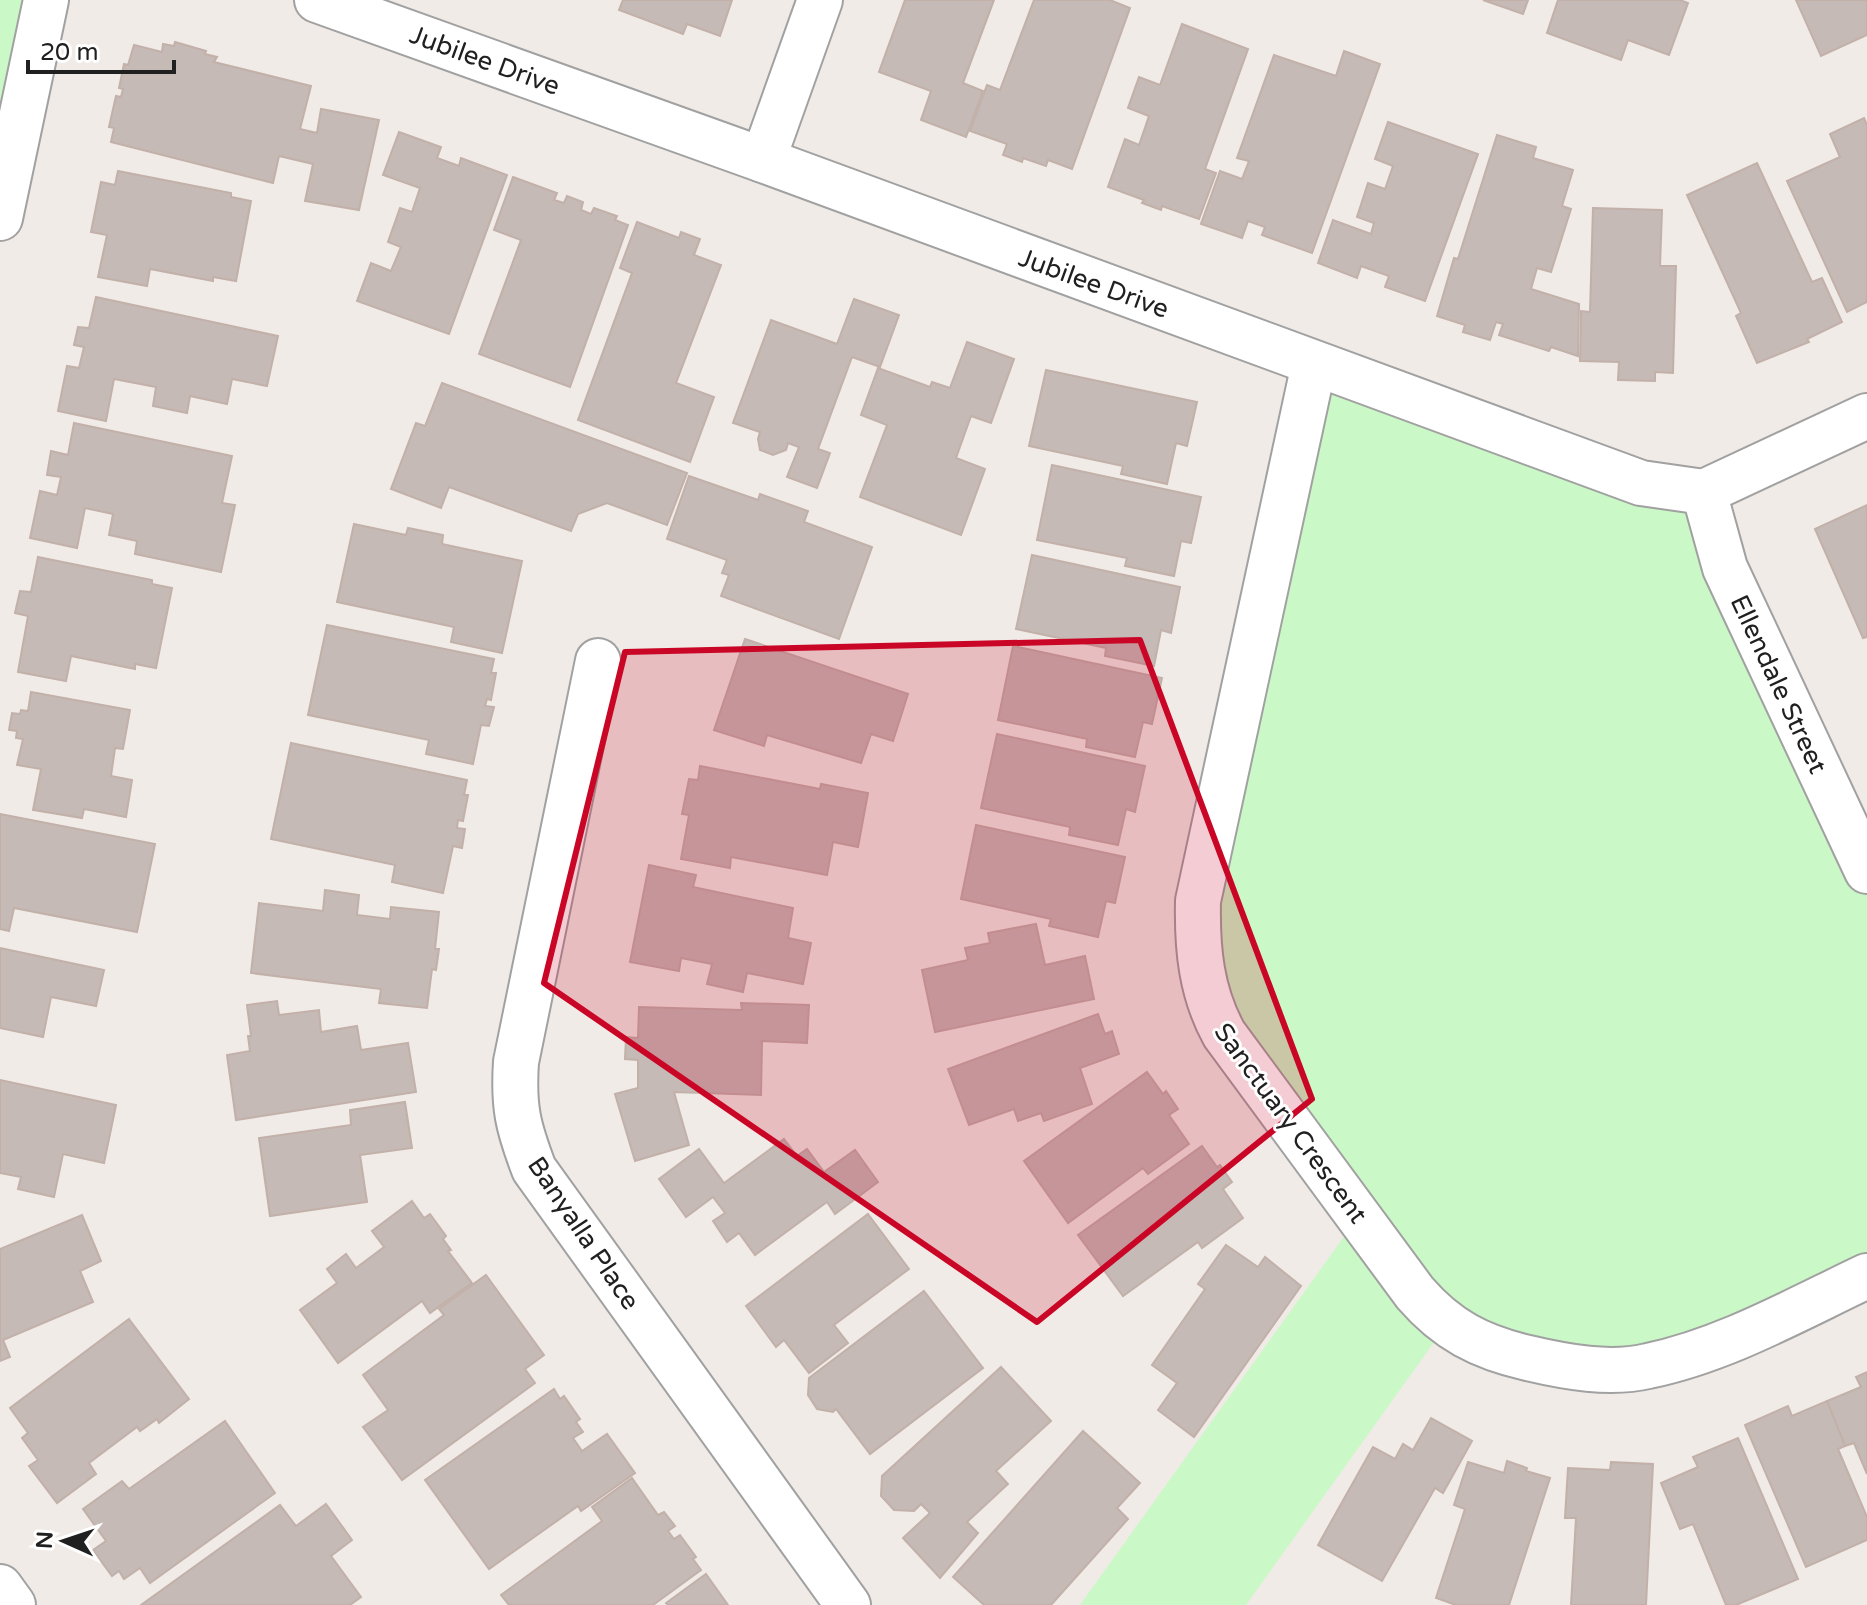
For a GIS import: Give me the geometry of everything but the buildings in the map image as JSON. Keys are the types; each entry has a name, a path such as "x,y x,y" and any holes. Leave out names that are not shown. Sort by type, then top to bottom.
{"street":[{"path":"0,218 46,0"},
{"name":"Jubilee Drive","path":"317,0 763,160 1616,475 1641,483 1704,492"},
{"path":"763,160 820,0"},
{"name":"Sanctuary Crescent","path":"1314,364 1198,901 1199,955 1212,1011 1224,1034 1415,1293 1435,1317 1483,1345 1535,1360 1583,1367 1615,1370 1648,1366 1736,1337 1867,1276"},
{"path":"1704,492 1867,416"},
{"name":"Ellendale Street","path":"1704,492 1725,568 1867,871"},
{"name":"Banyalla Place","path":"598,661 516,1062 514,1099 519,1130 534,1169 848,1605"},
{"path":"0,1587 13,1605"}],"highlighted area":[{"path":"1140,640 1312,1099 1037,1322 544,983 625,652"}],"green space":[{"path":"0,0 46,0 0,218"},
{"path":"1314,364 1704,492 1867,871 1867,1276 1648,1366 1447,1324 1246,1605 1080,1605 1358,1217 1204,984"}]}
